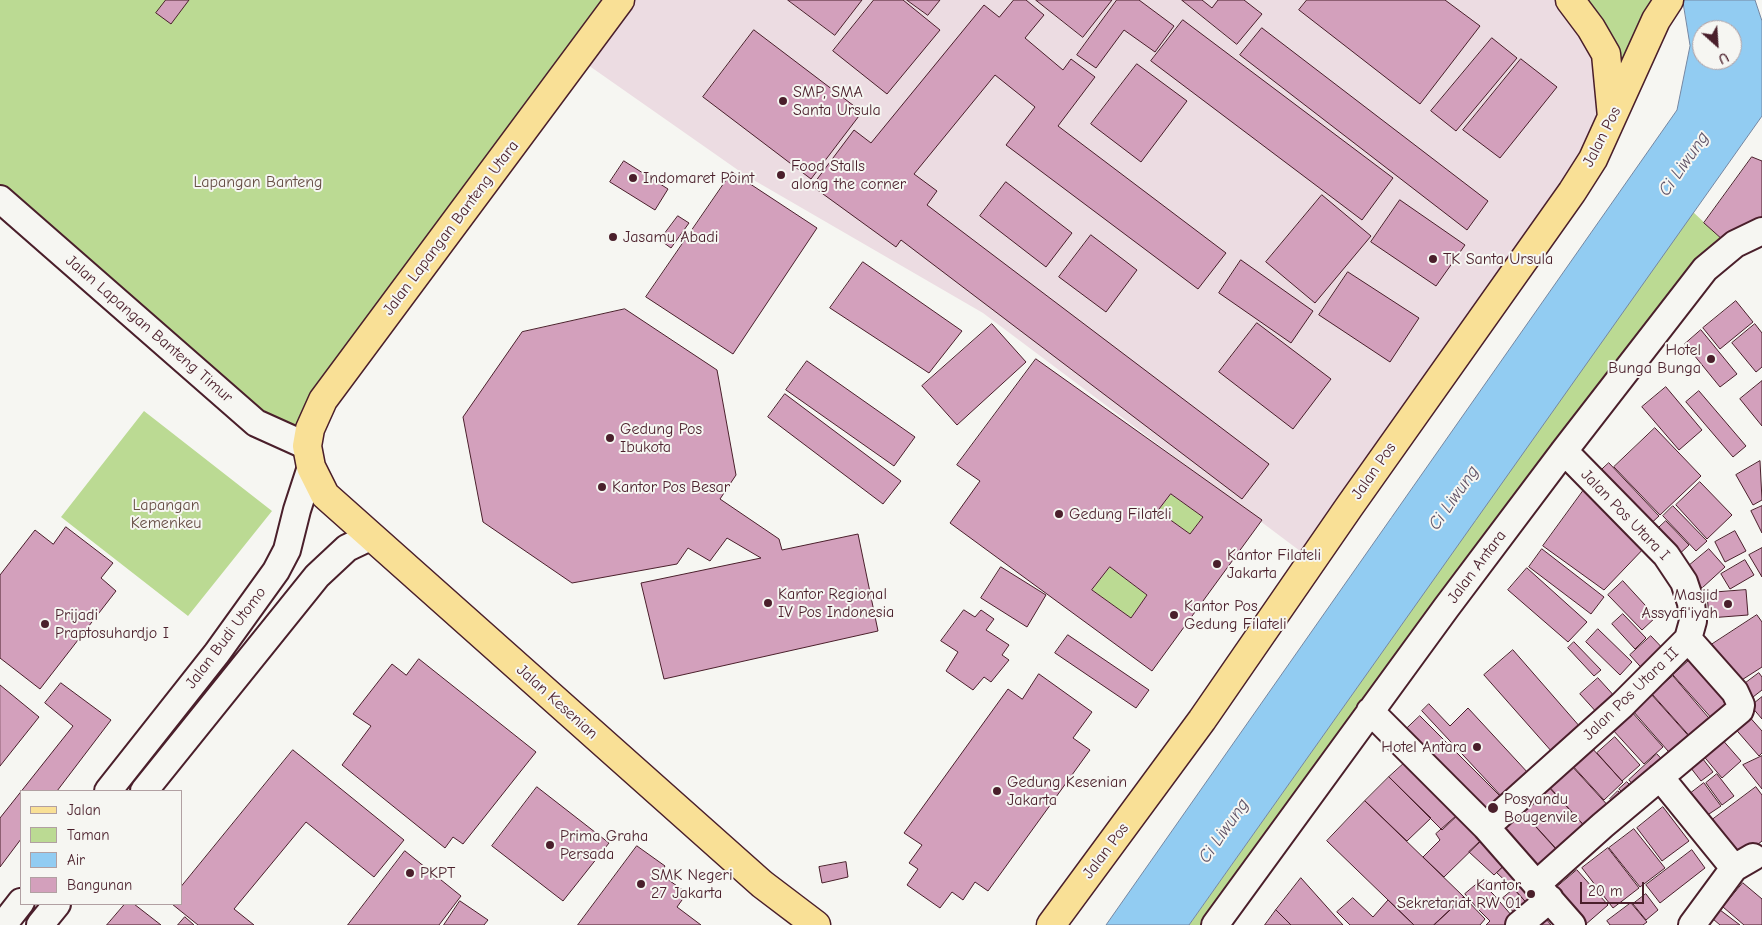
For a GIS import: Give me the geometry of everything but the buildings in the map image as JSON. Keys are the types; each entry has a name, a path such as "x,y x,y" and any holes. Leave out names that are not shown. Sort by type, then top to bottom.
{"main road":[{"name":"Jalan Lapangan Banteng Utara","path":"309,456 310,429 323,400 620,0"},
{"path":"1570,0 1591,28 1606,54 1612,118"},
{"name":"Jalan Pos","path":"1056,919 1202,720 1348,506 1567,200 1593,159 1656,20 1669,0"},
{"name":"Jalan Kesenian","path":"309,456 325,495 370,537 748,872 816,925"}],"street":[{"name":"Jalan Lapangan Banteng Timur","path":"0,199 256,423 309,456"},
{"name":"Jalan Antara","path":"1215,925 1564,451 1705,269 1735,244 1762,231"},
{"name":"Jalan Pos Utara I","path":"1564,451 1670,562 1684,582 1691,603 1694,622 1688,639"},
{"name":"Jalan Budi Utomo","path":"109,790 217,653 276,571 287,550 309,456"},
{"name":"Jalan Budi Utomo","path":"145,790 317,576 347,548 370,537"},
{"name":"Jalan Pos Utara II","path":"1486,826 1622,705 1688,639 1735,692 1741,705 1740,710 1660,777 1544,891 1519,925"},
{"path":"1370,712 1486,826 1572,925"},
{"path":"1660,777 1743,862 1692,925"},
{"path":"3,925 20,903"},
{"path":"40,925 56,905"}],"shaded area":[{"path":"623,0 1567,0 1591,28 1612,118 1312,560 983,313 745,175 578,58"}],"green space":[{"name":"Lapangan Banteng","path":"0,0 623,0 310,429 279,434 0,199"},
{"path":"1570,0 1669,0 1612,118 1607,58"},
{"path":"1693,212 1723,240 1215,925 1189,925"},
{"name":"Lapangan Kemenkeu","path":"144,411 272,511 188,616 61,517"},
{"path":"1171,494 1203,517 1190,534 1158,511"},
{"path":"1110,567 1147,595 1131,618 1092,590"}],"water":[{"name":"Ci Liwung","path":"1683,0 1755,0 1762,21 1762,116 1189,925 1106,925 1677,110 1690,46"}],"place":[{"name":"SMP, SMA Santa Ursula","path":"783,101"},
{"name":"Food Stalls along the corner","path":"781,175"},
{"name":"Indomaret Point","path":"633,178"},
{"name":"Jasamu Abadi","path":"613,237"},
{"name":"TK Santa Ursula","path":"1433,259"},
{"name":"Hotel Bunga Bunga","path":"1711,359"},
{"name":"Gedung Pos Ibukota","path":"610,438"},
{"name":"Kantor Pos Besar","path":"602,487"},
{"name":"Gedung Filateli","path":"1059,514"},
{"name":"Kantor Filateli Jakarta","path":"1217,564"},
{"name":"Kantor Regional IV Pos Indonesia","path":"768,603"},
{"name":"Masjid Assyafi'iyah","path":"1728,604"},
{"name":"Kantor Pos Gedung Filateli","path":"1174,615"},
{"name":"Prijadi Praptosuhardjo I","path":"45,624"},
{"name":"Hotel Antara","path":"1477,747"},
{"name":"Gedung Kesenian Jakarta","path":"997,791"},
{"name":"Posyandu Bougenvile","path":"1493,808"},
{"name":"Prima Graha Persada","path":"550,845"},
{"name":"PKPT","path":"410,873"},
{"name":"SMK Negeri 27 Jakarta","path":"641,884"},
{"name":"Kantor Sekretariat RW 01","path":"1531,894"}]}
